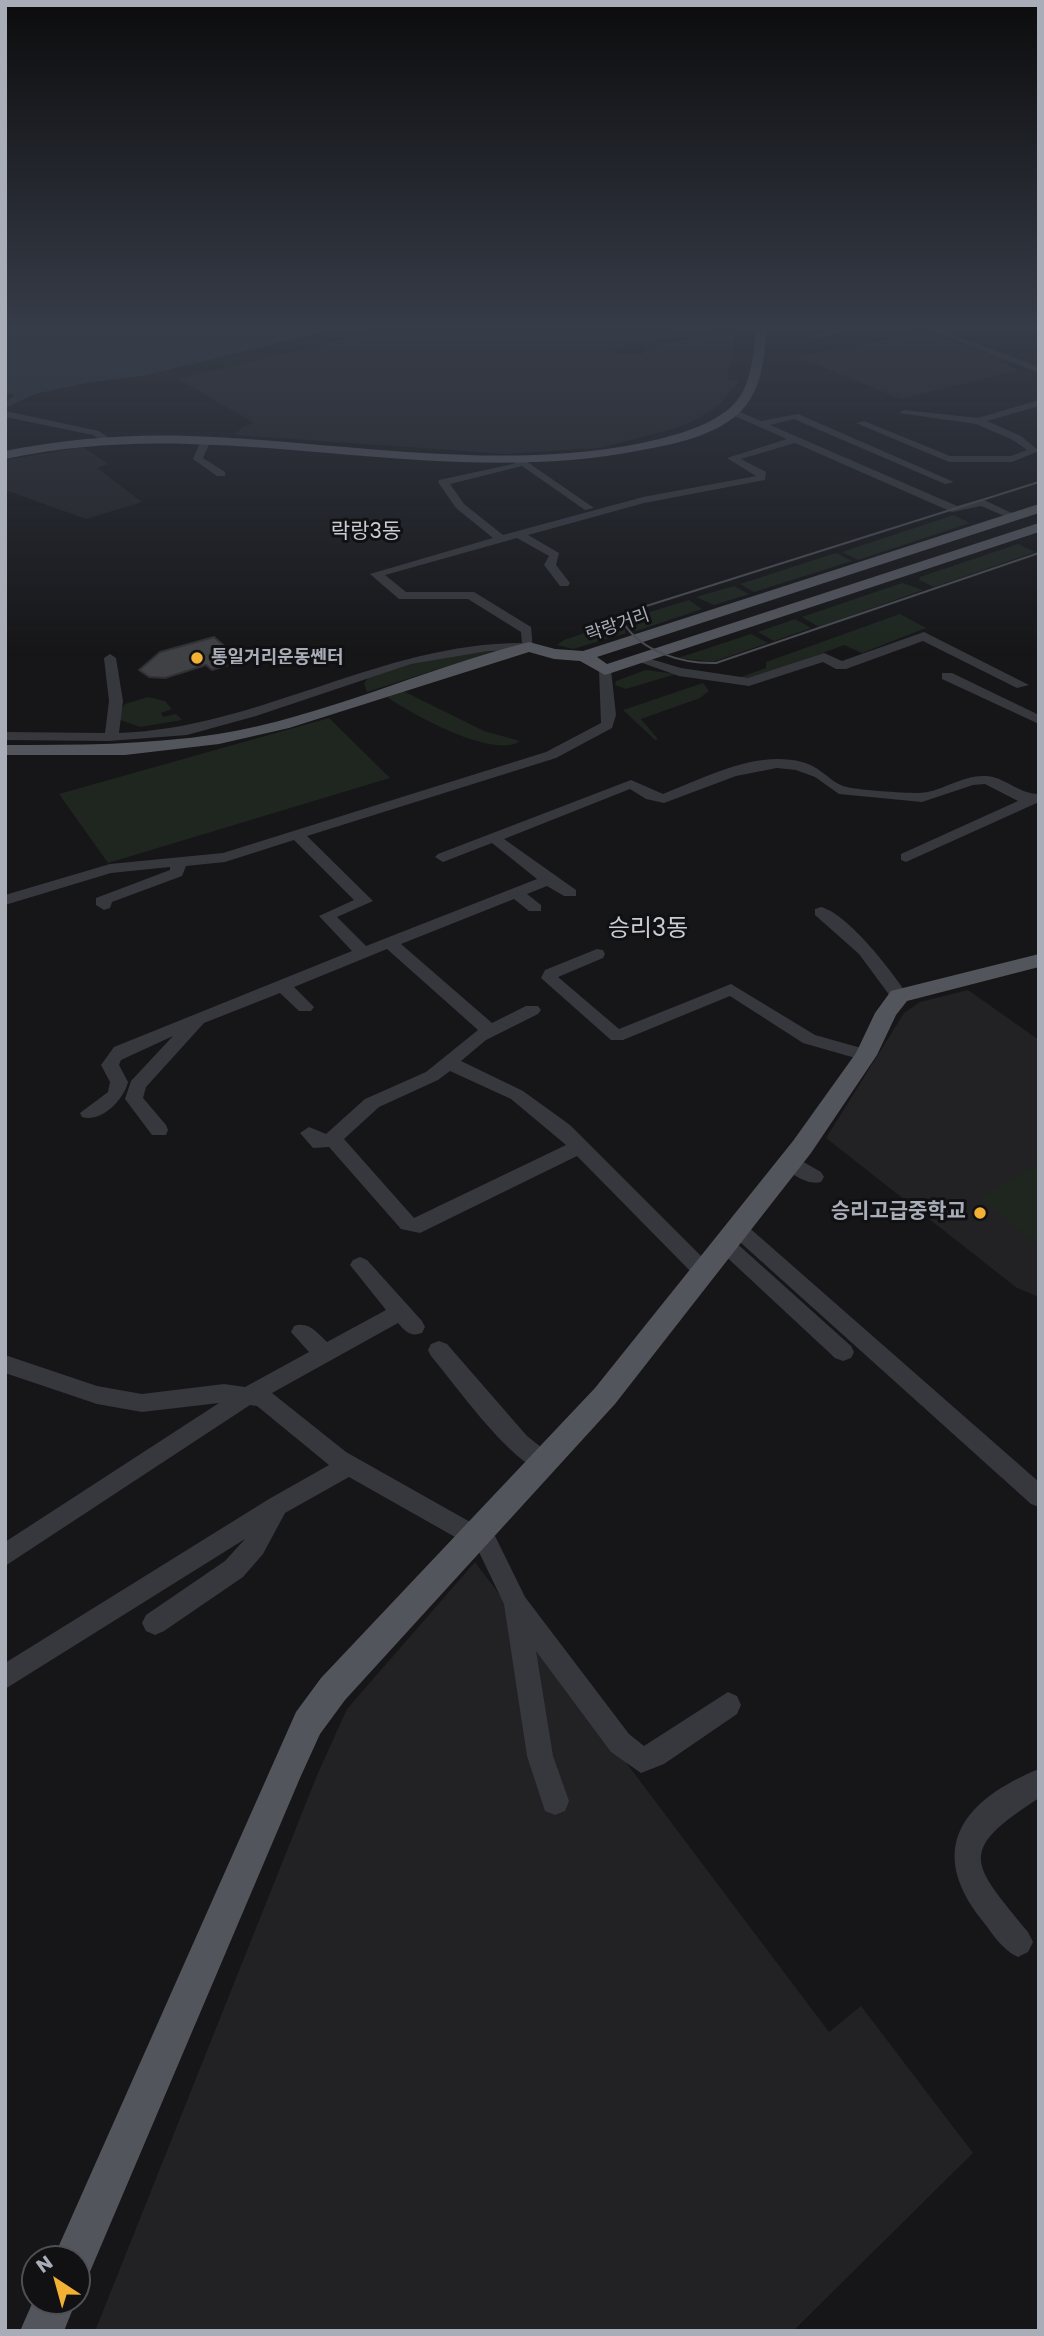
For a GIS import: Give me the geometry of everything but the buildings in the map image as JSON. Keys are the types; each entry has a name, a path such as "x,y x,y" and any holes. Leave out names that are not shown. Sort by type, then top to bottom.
{"main road":[{"path":"5,455 108,441 206,440 466,460 520,460 575,457 643,447 671,438"},
{"name":"락랑거리","path":"584,656 1039,508"},
{"name":"락랑거리","path":"584,656 605,670 1039,527"},
{"path":"5,751 125,750 208,741 283,724 529,647 554,654 584,656"},
{"path":"5,751 36,764"},
{"path":"80,2245 308,1723 333,1689 605,1396 732,1237 802,1169 887,1013 899,996 1039,960"}],"street":[{"path":"104,438 108,441"},
{"path":"847,438 950,482"},
{"path":"897,438 949,460 1012,459 1034,451 1017,438"},
{"path":"5,736 112,736 184,730 192,720 249,701 270,698 287,701 314,685 456,649 529,647 527,630 482,599 470,594 403,596 376,575 657,497 761,478 762,474 732,458 799,439 956,510 982,502 1013,516"},
{"path":"206,440 199,451 198,459 222,474"},
{"path":"501,539 460,506 443,482 517,466 520,460 589,508"},
{"path":"657,497 669,504"},
{"path":"518,534 555,555 550,565 564,583"},
{"path":"638,659 653,666 711,678 735,682 761,680 824,657 841,666 925,636 1022,685"},
{"path":"110,658 116,701 112,736"},
{"path":"5,900 100,871 225,857 551,755 607,725 609,715 605,670"},
{"path":"947,676 1039,720"},
{"path":"711,678 737,697"},
{"path":"443,857 631,784 651,796 664,799 760,763 807,766 825,775 839,790 922,798 971,781 987,780 1034,799"},
{"path":"906,857 1034,799"},
{"path":"296,835 365,901 327,916 363,953"},
{"path":"494,838 548,880 570,893"},
{"path":"104,905 102,901 106,898 177,873 179,863"},
{"path":"89,1113 116,1095 119,1082 110,1065 113,1057 121,1051 548,880"},
{"path":"516,893 535,908"},
{"path":"821,912 853,938 887,973 899,996"},
{"path":"391,944 490,1031"},
{"path":"597,954 551,974 549,978 617,1036 625,1035 720,990 731,989 809,1039 866,1055"},
{"path":"282,985 305,1007"},
{"path":"309,1133 320,1143 333,1139 372,1103 432,1076 449,1063 457,1052 490,1031 532,1010"},
{"path":"159,1130 134,1099 134,1093 137,1085 199,1018"},
{"path":"449,1063 517,1095 580,1146 705,1273"},
{"path":"333,1139 408,1224 420,1226 580,1146"},
{"path":"732,1237 843,1352"},
{"path":"732,1237 1039,1497"},
{"path":"5,1555 247,1396 324,1352 407,1320 360,1265"},
{"path":"302,1332 324,1352"},
{"path":"439,1350 519,1443 544,1462"},
{"path":"5,1364 97,1395 142,1403 225,1393 262,1398 349,1465 487,1543 516,1604 620,1743 646,1767 655,1755 728,1705"},
{"path":"5,1678 277,1507 349,1465"},
{"path":"155,1623 234,1569 254,1546 277,1507"},
{"path":"516,1604 540,1756 555,1801"},
{"path":"1018,1942 970,1881 965,1855 977,1827 1039,1782"}],"shaded area":[{"path":"278,438 638,438 599,448 506,454"},
{"path":"83,447 108,464 97,468 142,502 86,519 5,490 5,460"},
{"path":"954,515 970,523 858,560 842,552"},
{"path":"1018,544 1035,552 934,587 919,580 920,577"},
{"path":"836,553 852,561 754,592 740,584"},
{"path":"902,583 923,590 819,627 802,617"},
{"path":"734,586 749,594 714,605 696,597"},
{"path":"689,600 702,609 636,631 631,628 634,617"},
{"path":"900,614 926,628 862,653 844,645 753,679 735,679 766,668 766,662"},
{"path":"795,619 811,628 774,641 758,632"},
{"path":"621,621 626,633 573,649 557,645 564,640"},
{"path":"751,634 768,643 713,662 678,658"},
{"path":"504,648 367,692 364,683 368,678 415,661"},
{"path":"646,670 676,674 626,689 615,685 616,681"},
{"path":"703,683 709,691 700,698 641,719 658,739 655,740 623,710"},
{"path":"403,691 484,731 520,741 508,745 491,744 452,732 387,697"},
{"path":"148,697 165,701 172,709 161,713 163,717 176,714 182,720 140,727 120,720 120,711 125,704"},
{"path":"329,718 390,778 108,863 59,794"},
{"name":"승리고급중학교","path":"968,990 1039,1040 1039,1297 1017,1288 826,1138 904,1013 920,1002"},
{"path":"1039,1163 1039,1246 979,1198"},
{"path":"475,1562 829,2032 861,2006 973,2153 793,2331 95,2331 318,1773 347,1709"}],"tram line":[{"path":"1039,482 640,608 628,614 623,622 640,641 664,654 690,661 716,663 1039,553"}],"place":[{"name":"통일거리운동쎈터","path":"197,658"},
{"name":"승리고급중학교","path":"980,1213"}],"district":[{"name":"락랑3동","path":"366,533"},
{"name":"승리3동","path":"648,930"}]}
